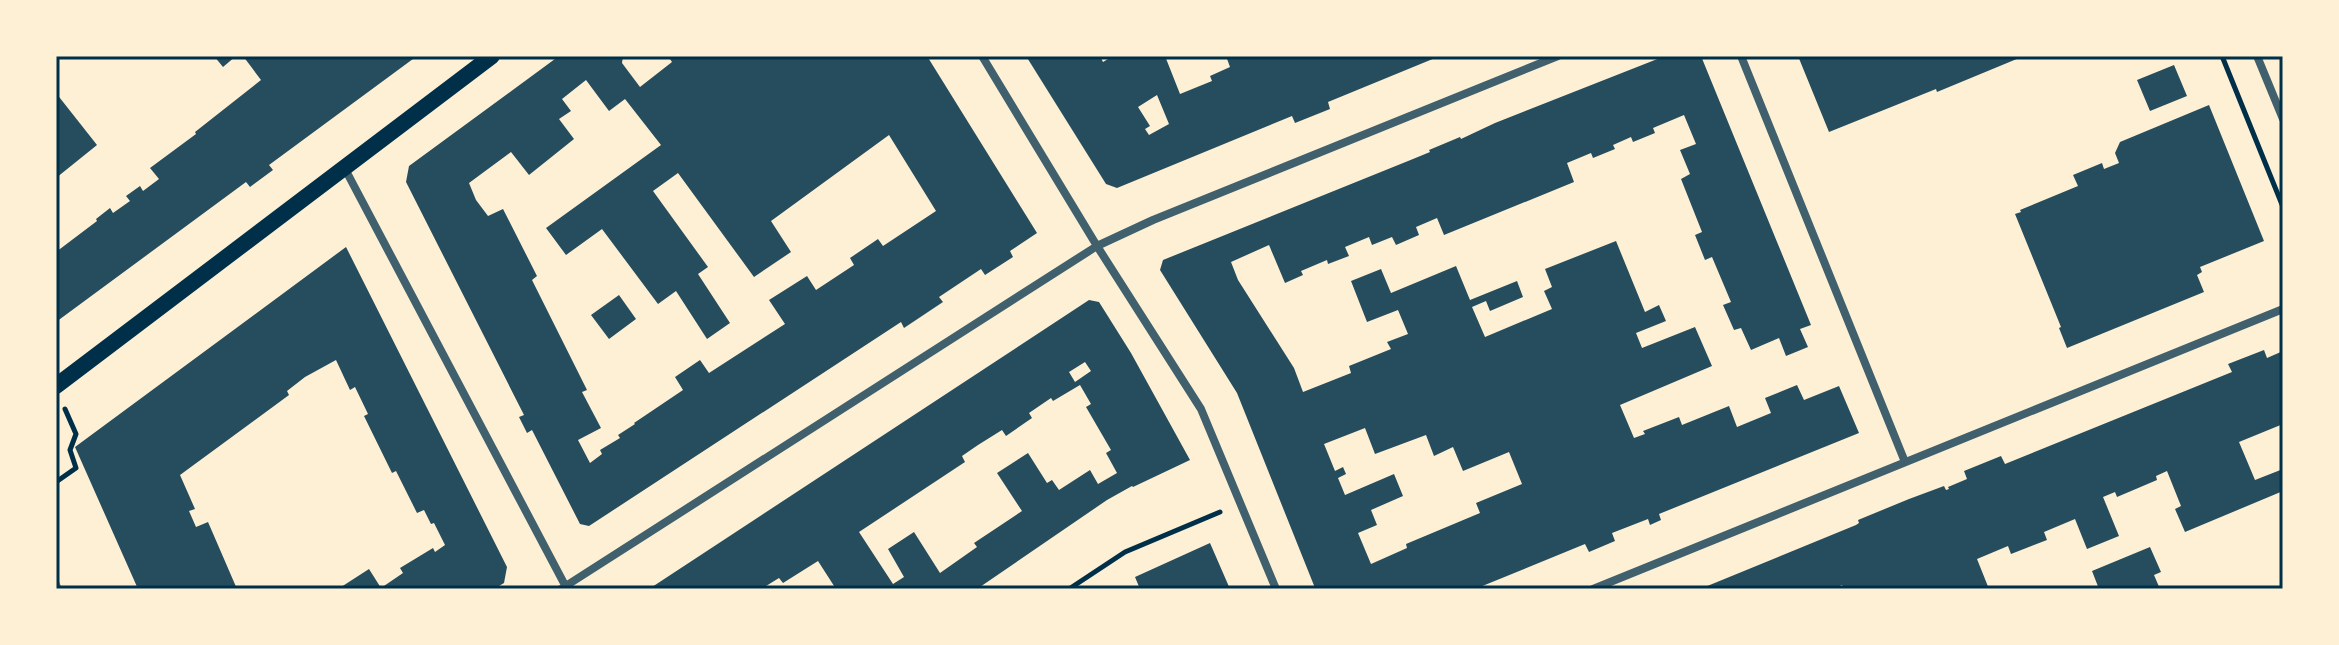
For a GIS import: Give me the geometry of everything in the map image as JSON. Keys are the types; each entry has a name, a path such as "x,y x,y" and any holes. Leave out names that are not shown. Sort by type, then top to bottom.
{"main road":[{"path":"58,393 344,167 492,56"}],"street":[{"path":"982,56 1097,246 1201,409 1276,589"},
{"path":"344,167 565,588 1097,246 1153,220 1558,56"},
{"path":"1741,56 1905,462"},
{"path":"2257,56 2283,119"},
{"path":"1593,589 2283,309"}],"path":[{"path":"2222,56 2283,207"},
{"path":"56,482 76,468 70,450 76,434 58,393"},
{"path":"1069,589 1125,552 1241,503"}],"building":[{"path":"214,56 236,56 223,67"},
{"path":"243,56 417,56 269,165 273,170 250,187 246,182 56,322 56,252 110,208 113,213 130,201 126,196 140,186 143,191 159,179 150,168 261,80"},
{"path":"559,56 623,56 622,63 640,87 672,62 668,56 927,56 1037,233 1010,251 1013,257 985,275 981,269 939,297 943,302 904,328 901,322 589,526 580,524 532,430 527,433 519,417 524,415 406,182 409,166","holes":["586,80 609,111 625,99 661,145 546,228 566,255 602,229 658,304 676,291 707,339 730,323 698,274 708,267 653,191 678,173 754,277 791,252 771,221 889,135 936,211 883,246 878,239 850,258 854,265 816,290 807,276 769,300 785,324 709,373 700,360 675,377 683,390 618,435 620,438 600,450 602,454 590,463 578,440 601,428 582,392 587,390 532,280 537,276 503,209 488,216 476,200 469,183 511,152 529,175 574,139 559,119 571,111 562,99"]},
{"path":"1026,56 1100,56 1103,62 1113,56 1165,56 1180,94 1212,81 1210,76 1230,67 1226,56 1440,56 1328,102 1330,109 1295,123 1292,116 1117,188 1106,184","holes":["1157,95 1169,124 1149,135 1145,129 1150,126 1138,107"]},
{"path":"1665,56 1701,56 1811,325 1800,329 1808,347 1786,356 1779,338 1751,350 1741,328 1734,330 1723,305 1731,302 1712,257 1705,260 1695,235 1702,232 1681,179 1690,174 1680,150 1696,144 1684,115 1653,128 1655,133 1633,142 1631,137 1613,145 1615,149 1593,158 1591,153 1567,163 1574,182 1444,235 1437,218 1416,227 1419,235 1396,245 1392,237 1372,245 1369,237 1345,247 1349,256 1328,264 1327,260 1301,271 1303,275 1285,283 1269,245 1231,262 1238,280 1294,368 1303,392 1351,373 1349,366 1391,349 1387,342 1408,334 1398,310 1367,322 1351,281 1381,269 1391,293 1456,266 1470,300 1517,281 1523,297 1490,311 1486,301 1472,307 1485,337 1552,309 1544,291 1552,287 1545,269 1616,241 1645,312 1659,305 1666,321 1636,333 1642,348 1695,327 1712,366 1620,405 1634,438 1645,434 1643,431 1679,417 1682,425 1729,406 1737,427 1771,413 1765,398 1797,385 1804,400 1839,386 1859,433 1659,514 1661,520 1650,525 1648,519 1612,533 1615,541 1589,552 1585,544 1475,589 1315,588 1237,393 1160,270 1163,260","holes":["1365,428 1375,454 1426,435 1434,456 1453,447 1463,471 1509,452 1522,484 1476,503 1480,513 1406,544 1407,548 1371,564 1358,533 1377,525 1371,510 1403,496 1394,474 1345,495 1338,478 1346,474 1343,467 1335,471 1324,444"]},
{"path":"1798,56 2024,56 1829,132"},
{"path":"2174,65 2187,96 2150,111 2137,80"},
{"path":"56,93 97,145 56,178"},
{"path":"2209,105 2264,241 2200,267 2202,272 2197,275 2204,292 2067,348 2015,214 2078,186 2073,175 2102,163 2104,169 2119,163 2115,153 2120,142"},
{"path":"346,247 507,567 504,583 494,589 338,589 369,569 381,588 403,573 400,568 433,548 435,552 445,545 424,510 417,513 396,471 392,473 364,416 368,414 355,387 350,390 336,360 305,377 287,391 289,395 180,475 195,509 189,511 196,527 208,522 237,589 138,589 75,447"},
{"path":"619,295 636,319 609,339 591,315"},
{"path":"1089,300 1099,302 1190,460 1107,500 977,589 836,589 818,561 783,583 779,578 761,589 649,589","holes":["1085,362 1091,371 1075,382 1069,372","1080,385 1091,404 1086,407 1111,450 1106,453 1117,473 1098,484 1090,470 1059,490 1052,480 1047,483 1028,453 997,473 1022,511 974,543 977,547 940,573 914,532 888,549 904,577 893,584 859,532 965,462 962,456 978,445 1002,430 1006,436 1032,418 1029,413 1051,398 1053,401"]},
{"path":"2264,350 2267,358 2283,351 2283,424 2239,442 2255,480 2283,469 2283,491 2185,532 2175,509 2181,506 2167,471 2156,476 2157,480 2117,497 2115,492 2103,497 2119,536 2087,549 2075,519 2044,532 2047,540 2011,554 2008,546 1977,559 1989,589 1844,589 1842,585 1834,589 1700,589 1856,525 1858,520 1909,499 1944,486 1946,490 1949,489 1967,479 1964,471 2001,456 2005,464 2232,372 2228,364"},
{"path":"1210,543 1230,589 1140,589 1135,577"},
{"path":"2150,547 2161,572 2154,575 2160,589 2099,589 2092,571"}],"tram line":[{"path":"56,577 61,589"}]}
